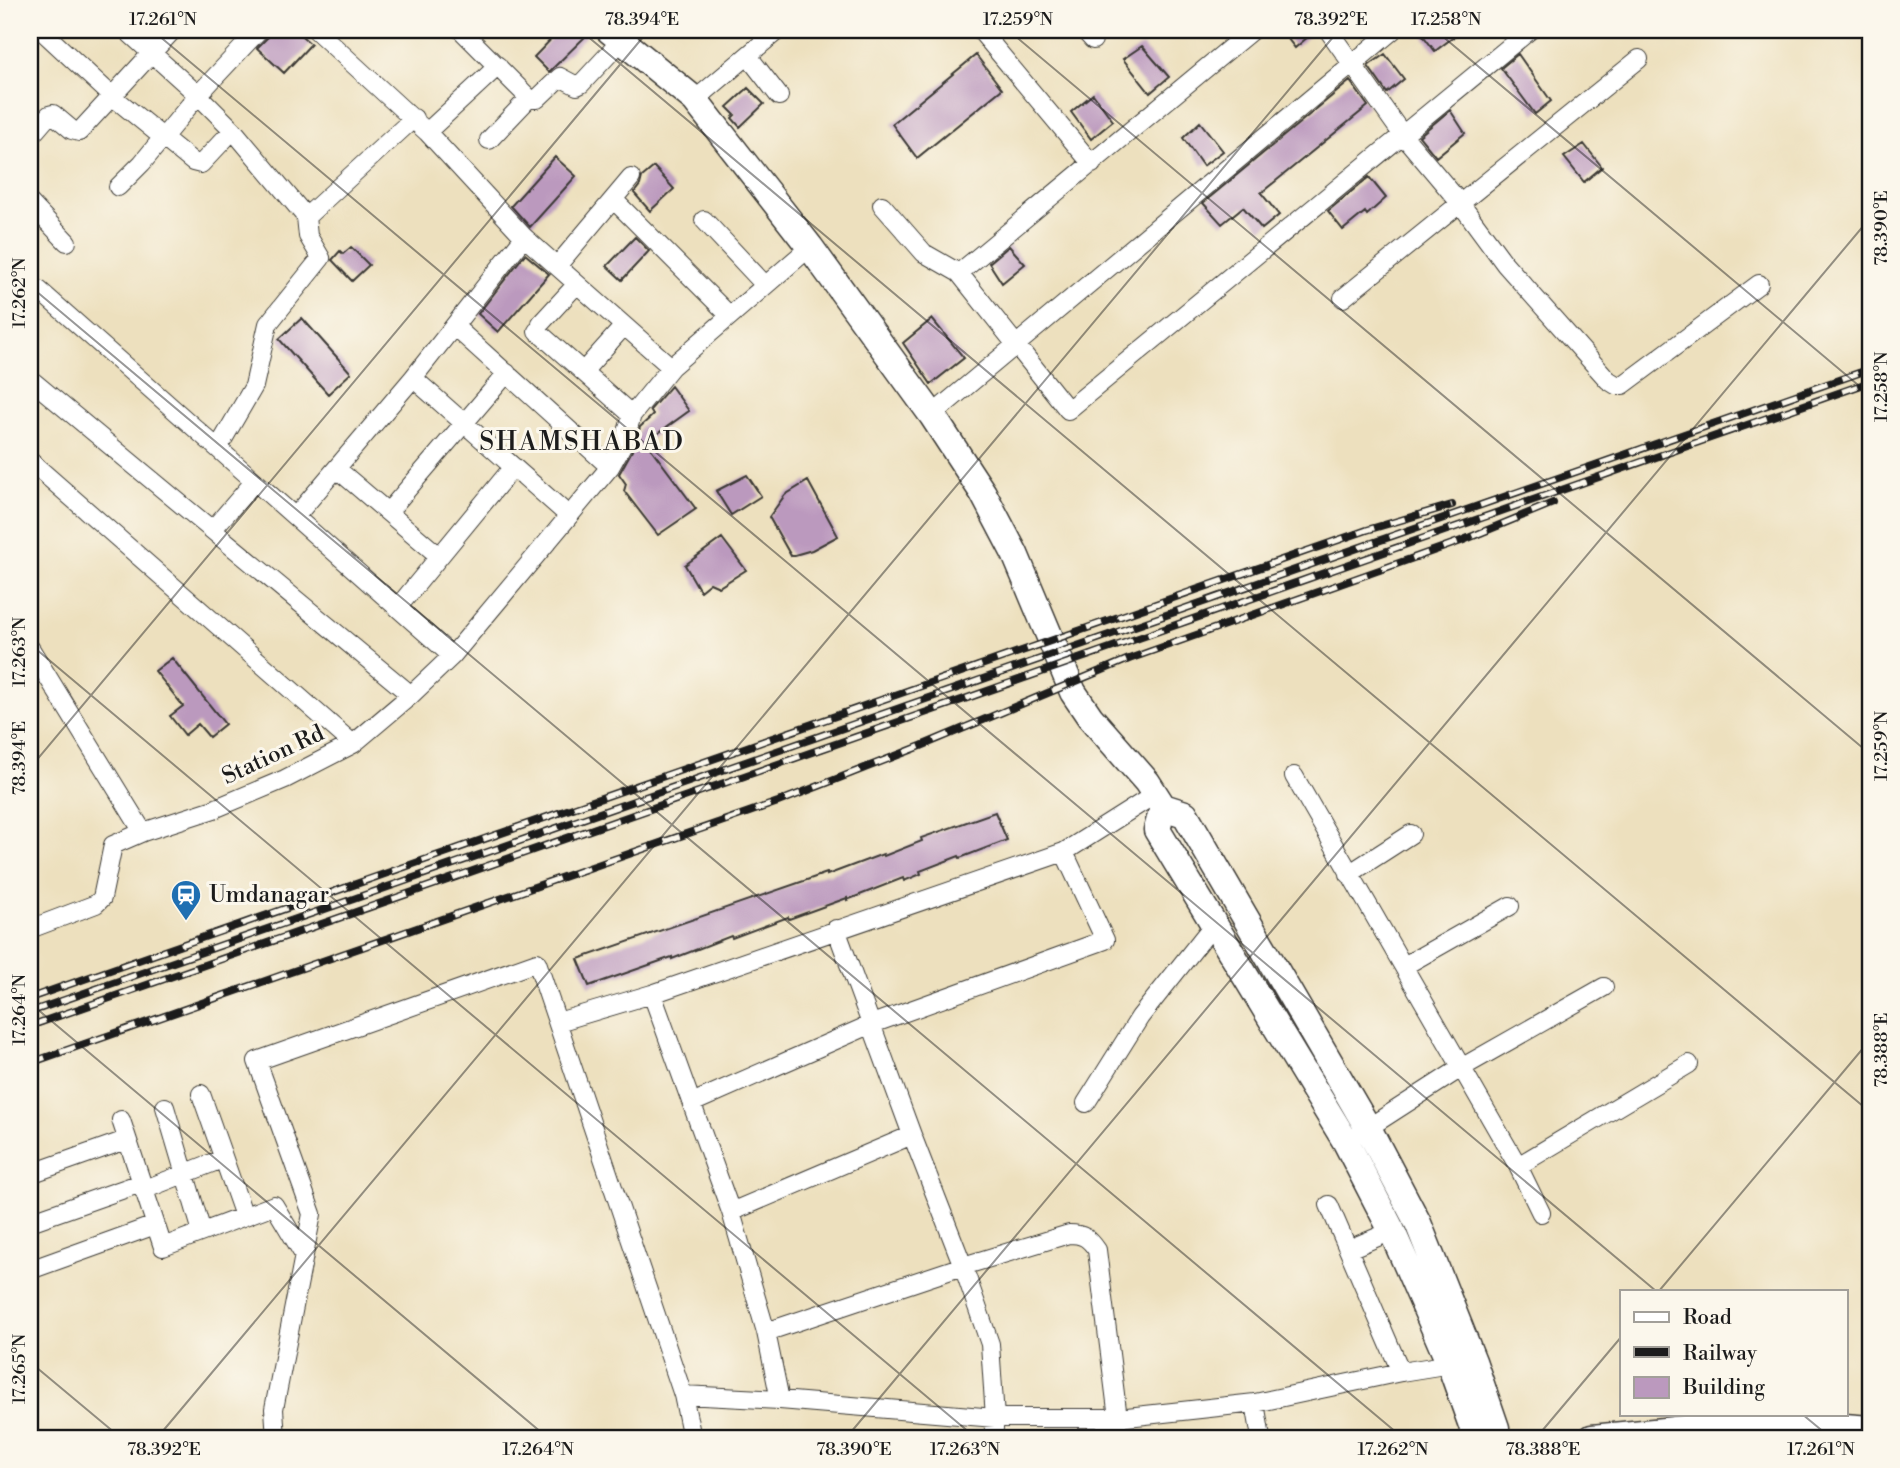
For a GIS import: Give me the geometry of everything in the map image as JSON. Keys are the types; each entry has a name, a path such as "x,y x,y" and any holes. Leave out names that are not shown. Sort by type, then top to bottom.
{"main road":[{"path":"615,36 695,100 810,247 932,415 983,494 1015,554 1073,692 1090,717 1147,782 1158,801 1157,830 1214,924 1418,1223 1462,1362 1475,1434 1480,1438"},
{"path":"1158,801 1185,814 1357,1135 1392,1231 1496,1428 1490,1438"},
{"path":"1592,1438 1746,1423 1870,1429"}],"street":[{"path":"41,30 112,96 193,162 201,164 233,130"},
{"path":"126,30 233,130 306,217 308,236 321,258 268,324 254,386 218,448"},
{"path":"30,137 49,115 53,114 72,130 79,132 173,30"},
{"path":"118,187 198,95 260,30"},
{"path":"316,30 414,118 524,237 671,367"},
{"path":"461,30 529,98 537,99 560,77 577,86 581,84 615,36"},
{"path":"695,100 778,30"},
{"path":"980,30 1092,164"},
{"path":"959,273 1252,30"},
{"path":"1328,30 1402,134 1460,203 1505,264 1615,385 1623,385 1759,284"},
{"path":"932,415 1393,30"},
{"path":"882,205 925,253 959,273 1068,410 1530,30"},
{"path":"748,56 779,96"},
{"path":"1343,298 1639,59"},
{"path":"427,132 498,66"},
{"path":"489,140 529,98"},
{"path":"306,217 414,118"},
{"path":"557,266 631,178"},
{"path":"614,200 729,315"},
{"path":"30,203 67,242"},
{"path":"704,220 765,285"},
{"path":"295,517 413,378 524,237"},
{"path":"577,284 539,327 632,415 671,367 810,247"},
{"path":"30,300 39,290 452,656"},
{"path":"454,326 610,467"},
{"path":"589,365 623,327"},
{"path":"388,512 507,373"},
{"path":"413,378 569,516"},
{"path":"30,379 411,695"},
{"name":"Station Rd","path":"30,929 96,904 102,898 113,845 143,832 214,809 285,779 353,744 411,695 452,656 610,467 624,442 632,415"},
{"path":"30,461 353,744"},
{"path":"398,607 513,467"},
{"path":"337,469 439,556"},
{"path":"213,529 254,482"},
{"path":"30,648 143,832"},
{"path":"1294,776 1518,1166 1541,1213"},
{"path":"558,1022 652,994 1064,852 1158,801"},
{"path":"1349,874 1411,834"},
{"path":"692,1103 872,1024 1105,940 1064,852"},
{"path":"1404,966 1510,906"},
{"path":"1086,1103 1140,1017 1214,924"},
{"path":"836,929 990,1344 995,1418 993,1438"},
{"path":"276,1438 274,1409 312,1214 257,1061 537,962 683,1395 692,1438"},
{"path":"1357,1135 1461,1068 1604,988"},
{"path":"652,994 731,1212 766,1332 780,1400"},
{"path":"1518,1166 1689,1064"},
{"path":"201,1094 243,1216"},
{"path":"165,1107 202,1232"},
{"path":"121,1120 163,1247 274,1205 304,1255"},
{"path":"731,1212 912,1135"},
{"path":"30,1174 126,1140"},
{"path":"30,1222 184,1174 222,1159"},
{"path":"1329,1205 1401,1372"},
{"path":"30,1270 155,1225"},
{"path":"1349,1249 1392,1231"},
{"path":"766,1332 963,1266 1069,1234 1081,1234 1091,1241 1097,1250 1118,1418"},
{"path":"683,1395 780,1400 995,1418 1118,1418 1255,1403 1462,1362"},
{"path":"1255,1403 1261,1438"}],"building":[{"path":"270,30 295,30 311,44 284,73 257,48 268,37"},
{"path":"560,30 592,30 549,72 534,57"},
{"path":"1281,30 1316,30 1295,48"},
{"path":"1419,30 1463,30 1435,51"},
{"path":"1142,46 1169,77 1150,93 1123,59"},
{"path":"1385,54 1404,79 1387,93 1368,66"},
{"path":"1518,54 1551,101 1535,114 1501,68"},
{"path":"976,55 1002,89 917,158 892,124"},
{"path":"1350,81 1368,106 1261,193 1279,215 1262,229 1243,207 1222,224 1203,203"},
{"path":"748,88 764,104 740,127 732,118 735,115 727,107"},
{"path":"1093,94 1113,121 1091,139 1071,112"},
{"path":"1450,110 1465,133 1436,157 1419,136"},
{"path":"1200,122 1223,151 1203,166 1183,138"},
{"path":"1584,144 1602,167 1584,182 1564,157"},
{"path":"555,157 576,176 530,227 511,206"},
{"path":"654,167 674,189 650,211 634,193 642,177"},
{"path":"1369,177 1386,198 1367,215 1365,212 1343,230 1328,211"},
{"path":"635,237 649,251 622,280 607,266"},
{"path":"1009,246 1025,264 1002,283 989,263"},
{"path":"351,247 369,265 352,281 332,260 340,251 343,254"},
{"path":"525,254 549,274 498,332 478,314"},
{"path":"302,318 351,373 328,394 279,339"},
{"path":"932,319 964,358 931,384 903,343"},
{"path":"671,386 689,411 646,442 696,509 658,535 624,491 626,484 619,474 634,447 640,427 653,415 650,410"},
{"path":"747,475 761,496 731,515 716,491"},
{"path":"808,481 838,536 812,550 791,556 769,517 785,495"},
{"path":"722,538 746,570 719,587 710,583 700,591 685,565"},
{"path":"172,658 225,724 209,737 198,724 185,735 170,716 183,706 155,671"},
{"path":"995,812 1007,840 920,871 921,874 904,881 903,878 847,900 789,919 788,917 732,938 731,936 589,986 578,959 883,854 884,856 922,841 921,838"}],"railway":[{"path":"30,1012 1870,369"},
{"path":"30,1026 1870,382"},
{"path":"30,1063 778,802 1129,659 1461,541 1553,503"},
{"path":"30,998 1367,530 1452,505"}],"place":[{"name":"Umdanagar","path":"186,922"}],"district":[{"name":"SHAMSHABAD","path":"582,442"}]}
